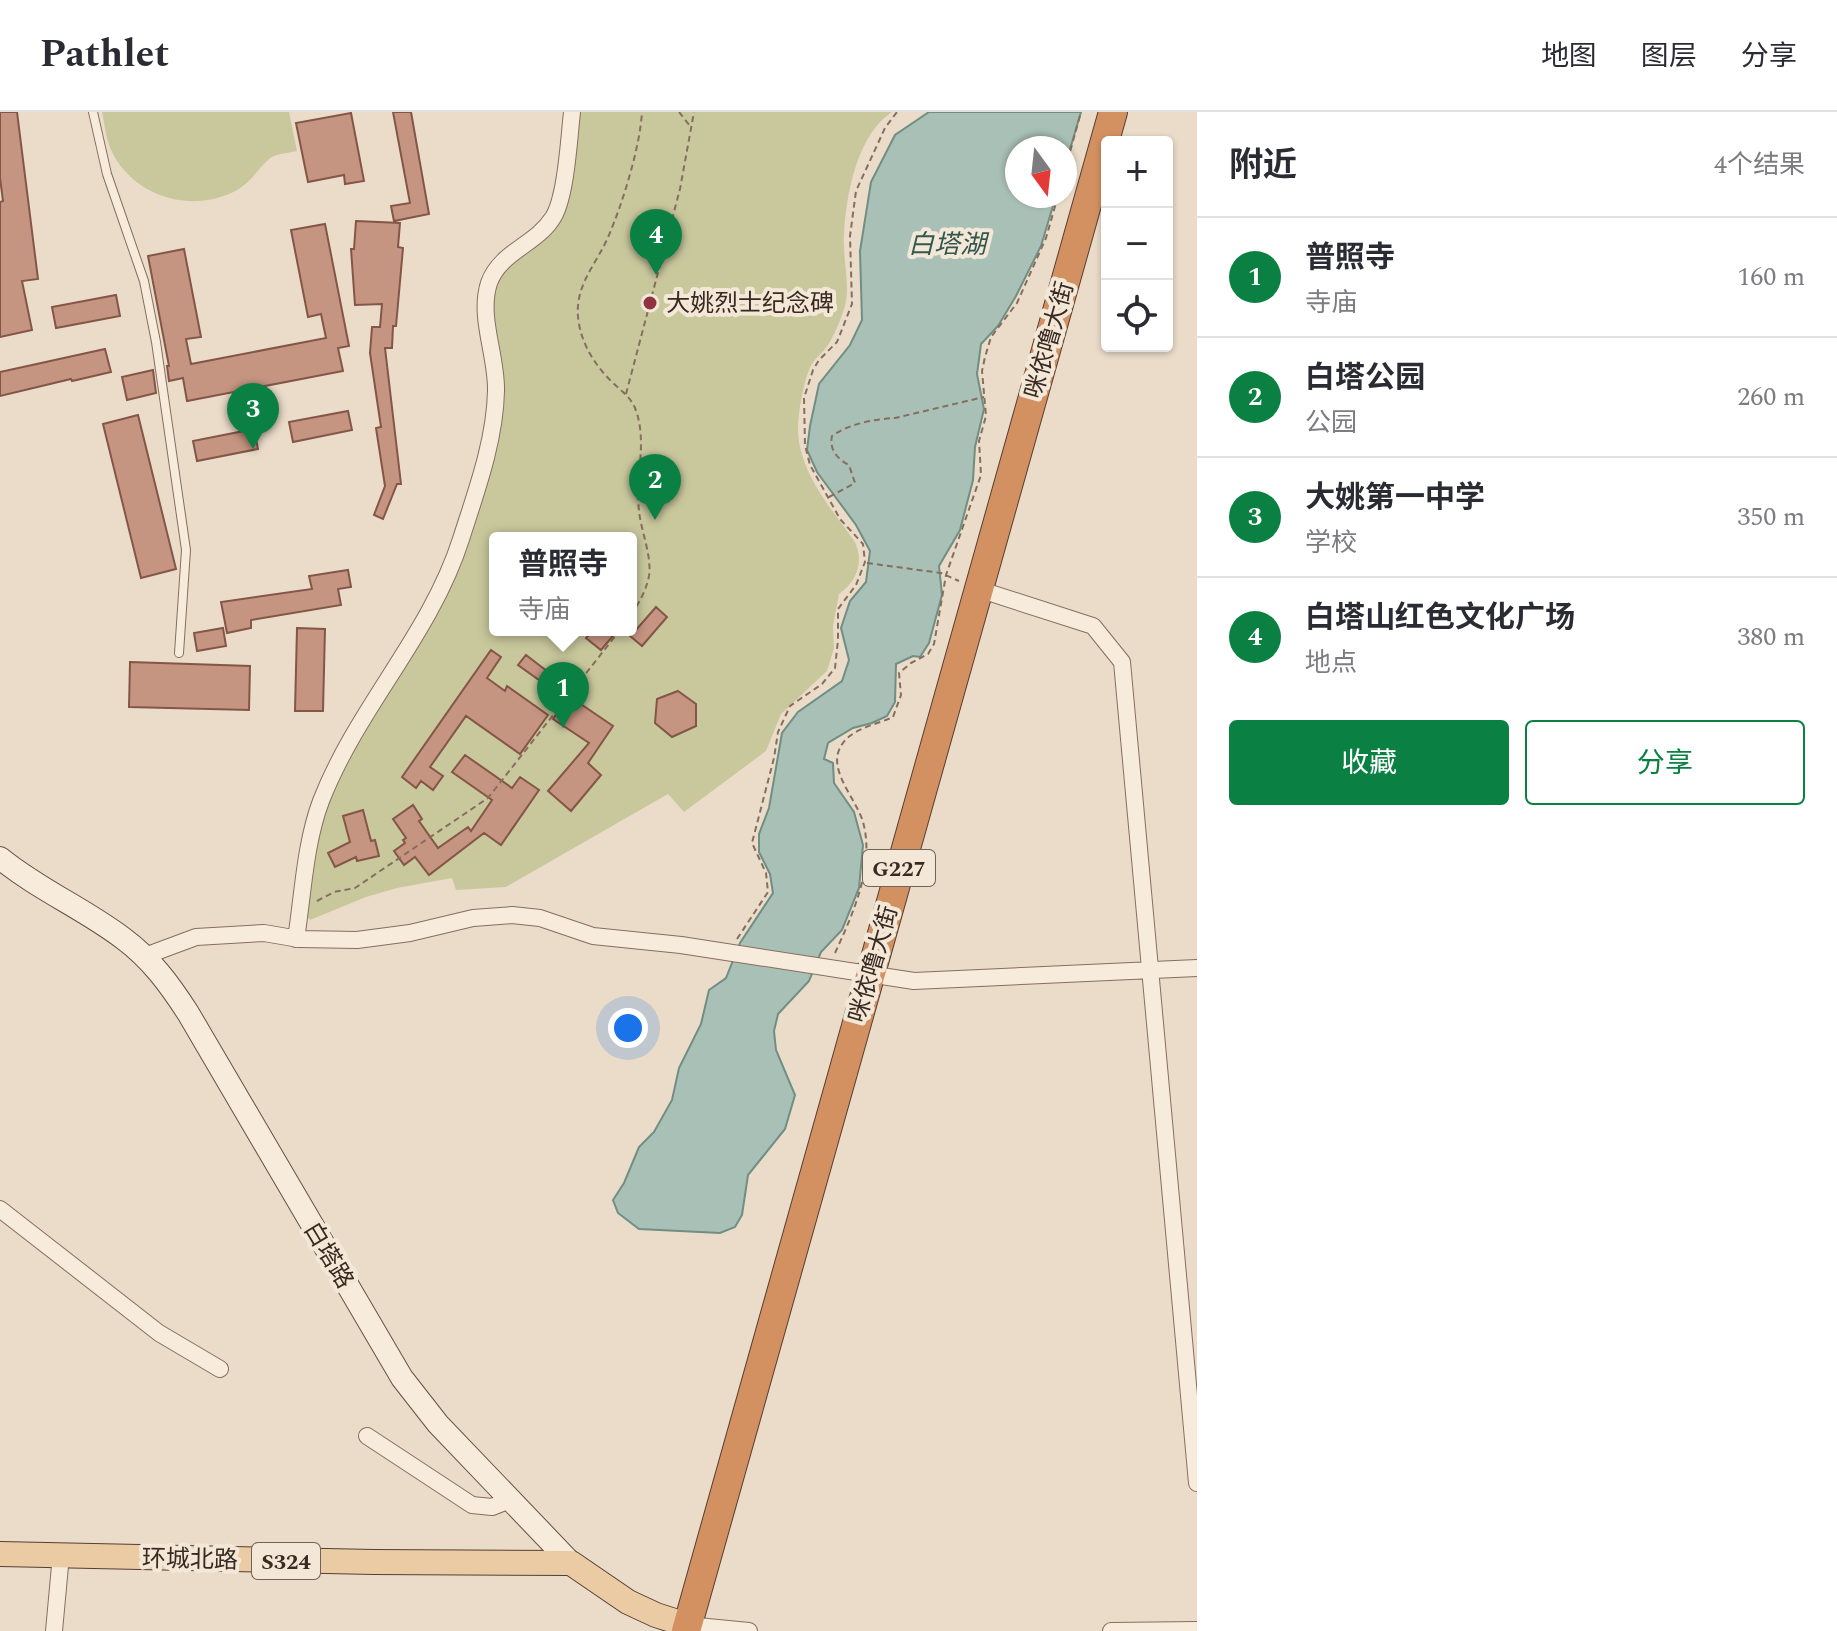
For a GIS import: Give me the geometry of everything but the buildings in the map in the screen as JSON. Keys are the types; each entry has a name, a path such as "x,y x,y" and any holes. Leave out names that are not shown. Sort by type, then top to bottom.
{"highway":[{"name":"咪依噜大街","path":"687,1628 1113,112"}],"main road":[{"name":"环城北路","path":"0,1554 571,1563"},
{"name":"白塔路","path":"571,1563 628,1602 687,1628"}],"street":[{"path":"296,939 321,802 362,722 427,615 460,542 495,407 495,368 486,309 488,287 503,261 543,229 554,216 560,197 572,112"},
{"path":"978,589 1093,626 1122,662 1197,1483"},
{"name":"白塔路","path":"0,858 45,891 109,927 145,956 166,980 402,1378 438,1424 571,1563"},
{"path":"145,956 196,937 254,932 296,939 357,940 410,933 473,918 512,915 540,918 593,936 914,981 1197,968"},
{"path":"0,1209 159,1333 220,1369"},
{"path":"367,1436 472,1505 492,1507 510,1500"},
{"path":"54,1631 61,1555"},
{"path":"687,1628 749,1631"},
{"path":"1111,1631 1197,1630"}],"lane":[{"path":"93,112 107,174 144,281 160,367 186,550 179,653"}],"path":[{"path":"637,606 650,573 639,510 639,427 634,406 626,394 605,375 589,352 580,331 578,301 583,281 601,253 615,221 639,139 642,112"},
{"path":"679,112 691,127"},
{"path":"626,394 680,189 694,112"},
{"path":"729,953 768,892 766,873 752,843 778,732 790,706 822,684 835,668 838,609 856,585 865,562 863,544 840,519 808,460 804,398 813,370 837,342 852,304 850,236 856,191 888,122 897,112"},
{"path":"1074,136 1081,112"},
{"path":"828,968 848,922 866,863 863,822 840,774 838,753 851,735 893,717 901,695 899,673 932,649 946,575 981,475 979,441 986,416 982,365 990,340 1017,303 1046,238 1055,208"},
{"path":"828,498 855,483 849,465 841,461 832,449 832,436 840,430 985,396"},
{"path":"865,562 941,573"},
{"path":"315,902 334,892 355,888 488,798 615,636"}],"green space":[{"path":"102,112 289,112 297,151 270,158 242,187 220,197 203,201 168,198 136,182 123,169 107,139"},
{"path":"575,112 892,112 869,137 854,172 846,210 845,306 831,341 809,370 799,414 800,446 810,476 855,542 859,557 854,577 839,594 833,626 834,648 827,671 781,714 766,751 684,812 668,794 506,887 456,890 452,878 366,897 310,920 302,910 321,813 367,721 437,608 487,461 494,280 551,227"}],"water":[{"name":"白塔湖","path":"929,112 1081,112 1074,136 1005,136 1005,208 1052,208 1041,246 1016,296 998,326 981,344 977,374 984,409 975,447 973,480 960,530 939,566 942,595 929,643 920,657 913,656 896,664 895,702 887,716 853,728 828,743 824,759 833,763 834,783 854,812 863,845 859,888 842,930 821,952 809,981 778,1014 774,1031 776,1050 795,1095 785,1129 748,1175 742,1215 735,1227 720,1233 639,1229 618,1213 613,1200 639,1147 654,1132 672,1100 679,1068 701,1024 709,990 726,978 740,943 773,893 770,874 759,852 759,834 769,808 782,733 798,712 842,681 849,660 841,628 850,601 866,582 870,551 856,525 817,472 807,450 819,384 850,345 862,320 860,251 871,182 895,135"}],"place":[{"name":"白塔山红色文化广场","path":"656,275"},
{"name":"大姚烈士纪念碑","path":"650,303"},
{"name":"大姚第一中学","path":"253,449"},
{"name":"白塔公园","path":"655,520"},
{"name":"普照寺","path":"563,728"}]}
